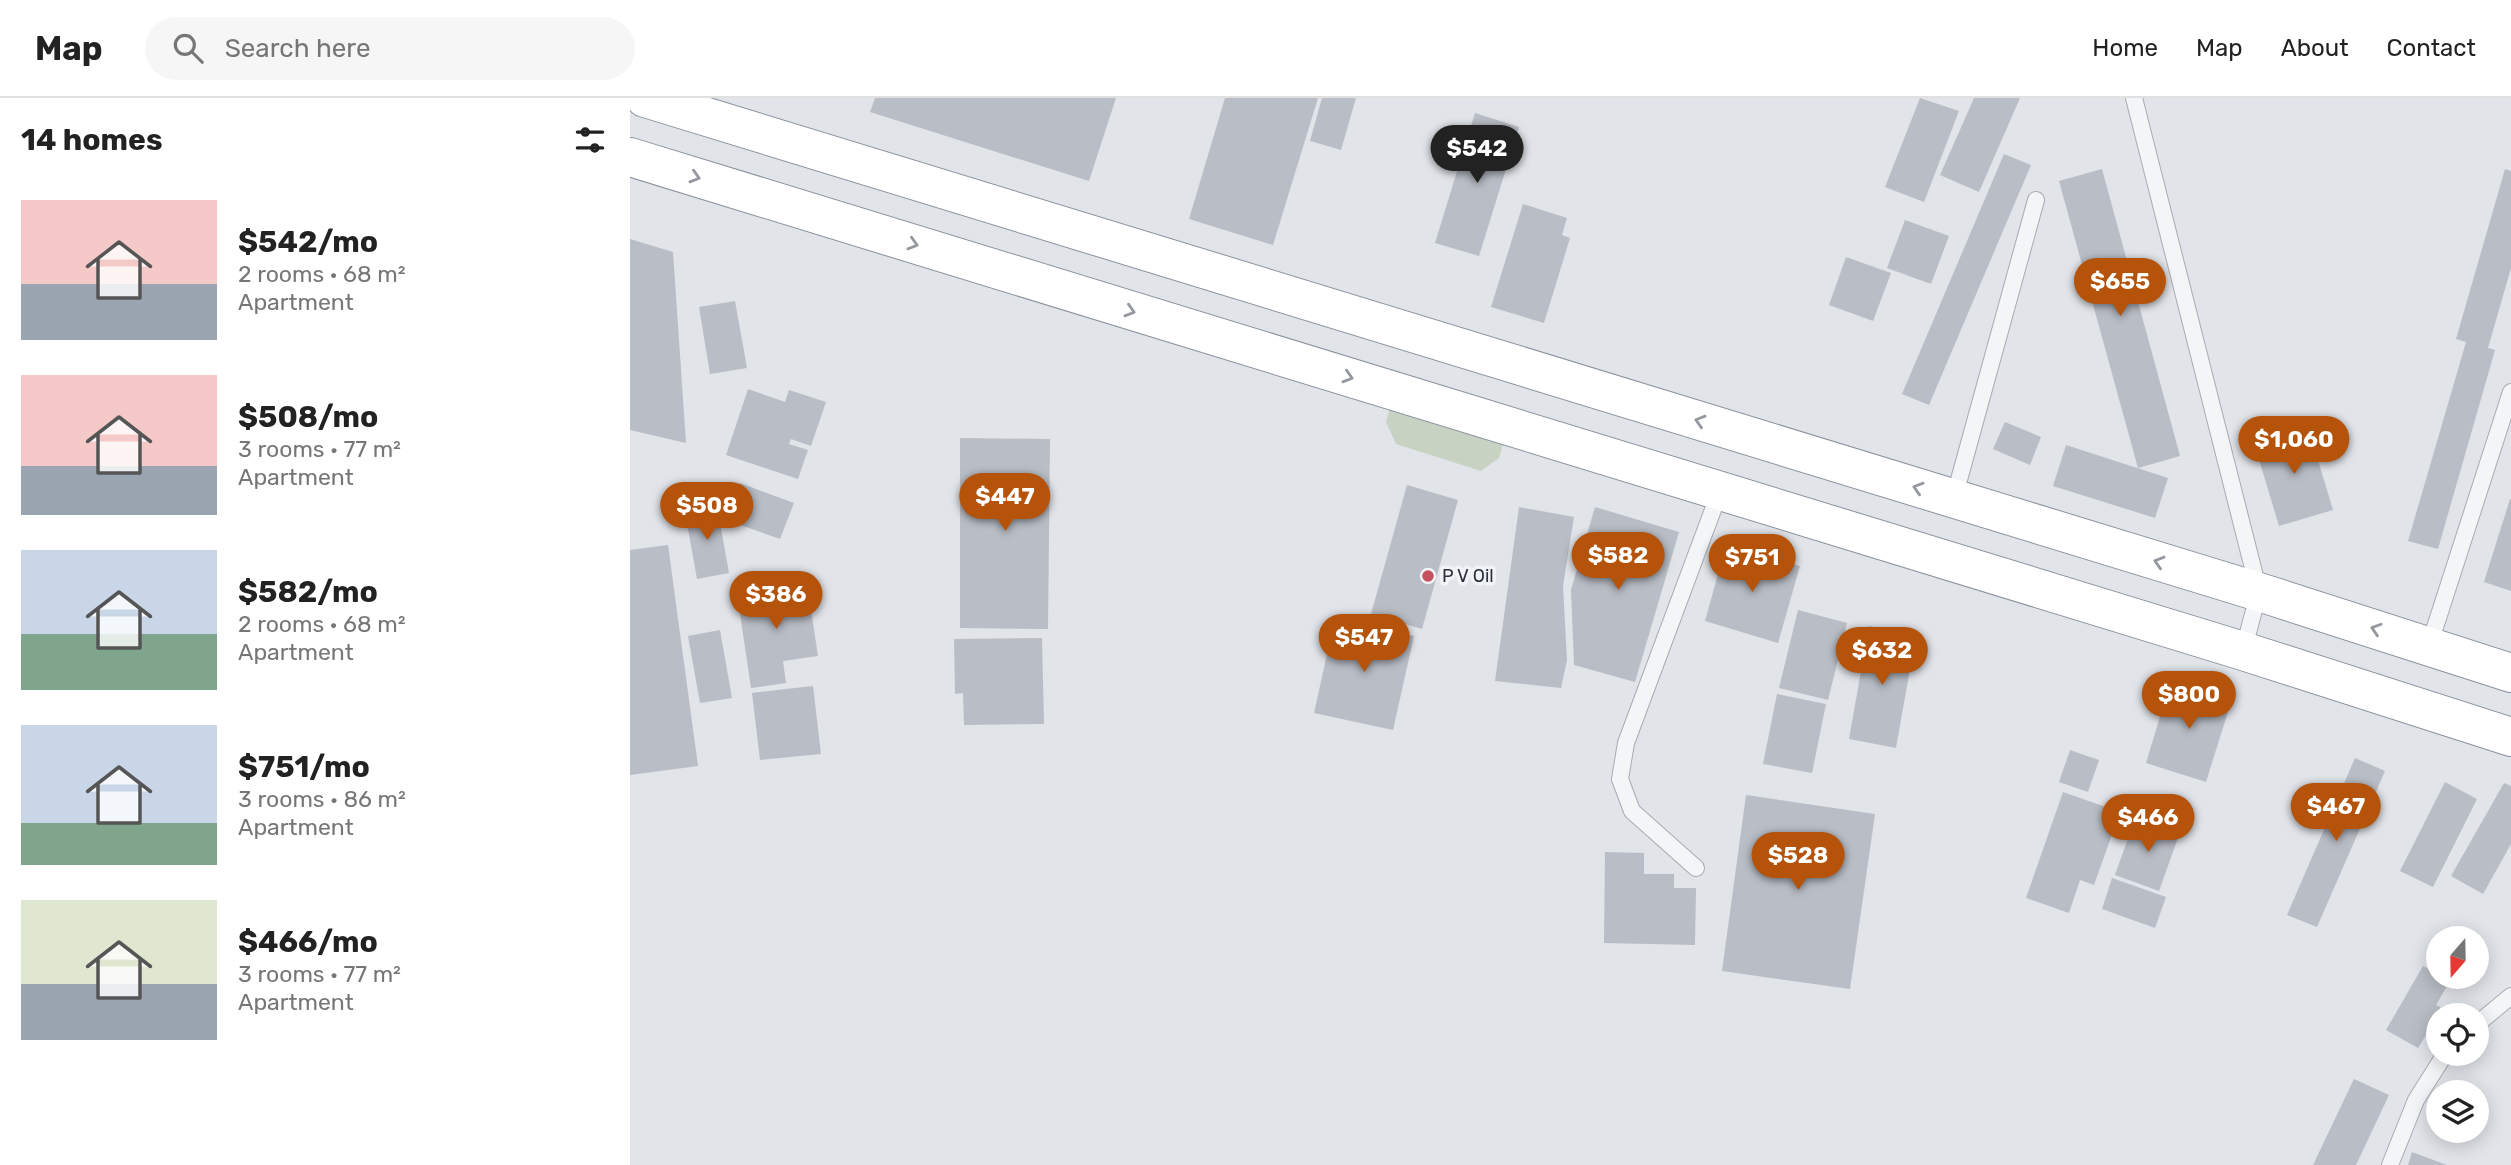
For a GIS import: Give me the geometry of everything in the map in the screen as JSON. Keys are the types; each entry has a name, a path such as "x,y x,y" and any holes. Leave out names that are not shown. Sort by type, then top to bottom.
{"highway":[{"path":"647,98 2259,592 2511,673"},
{"path":"630,157 2243,651 2511,737"}],"lane":[{"path":"2134,98 2259,592 2243,651"},
{"path":"1953,499 2036,200"},
{"path":"2429,646 2511,393"},
{"path":"1696,868 1632,810 1620,779 1626,743 1720,491"},
{"path":"2489,1014 2511,996"},
{"path":"2390,1165 2416,1100 2437,1066"}],"green space":[{"path":"1391,405 1505,437 1499,458 1481,471 1396,444 1386,422"}],"building":[{"path":"875,98 1116,98 1089,181 870,112"},
{"path":"1225,98 1318,98 1273,245 1189,219"},
{"path":"1322,98 1356,98 1341,150 1310,141"},
{"path":"1920,98 1959,111 1924,202 1885,187"},
{"path":"1974,98 2020,98 1979,192 1940,175"},
{"path":"1475,113 1519,127 1479,256 1435,243"},
{"path":"2004,154 2031,165 1929,405 1902,394"},
{"path":"2102,169 2180,456 2138,468 2059,181"},
{"path":"2505,169 2511,171 2511,268 2488,348 2495,350 2438,549 2408,541 2466,342 2456,339"},
{"path":"1523,204 1567,218 1562,235 1570,238 1544,323 1491,307"},
{"path":"1905,220 1949,236 1931,284 1887,268"},
{"path":"630,239 673,252 686,443 630,430"},
{"path":"1846,257 1891,273 1873,321 1829,305"},
{"path":"735,301 747,368 710,374 699,307"},
{"path":"748,389 785,402 789,390 826,402 811,446 791,439 789,444 808,450 798,479 726,455"},
{"path":"2005,422 2041,437 2030,465 1993,449"},
{"path":"2308,427 2333,510 2279,526 2254,443"},
{"path":"960,438 1050,439 1048,629 960,628"},
{"path":"2066,445 2168,478 2155,518 2053,486"},
{"path":"740,483 794,503 780,539 726,520"},
{"path":"1407,485 1458,500 1422,629 1371,614"},
{"path":"2511,499 2511,591 2484,582"},
{"path":"717,506 729,573 697,579 685,512"},
{"path":"1519,507 1574,517 1563,586 1567,660 1561,688 1495,681"},
{"path":"1595,507 1679,532 1635,682 1574,665 1571,590"},
{"path":"668,545 698,766 630,775 630,550"},
{"path":"1726,545 1800,566 1778,643 1705,621"},
{"path":"807,583 818,656 783,661 786,683 751,688 737,593"},
{"path":"1798,610 1847,623 1828,700 1779,688"},
{"path":"1335,618 1414,636 1393,730 1314,713"},
{"path":"1869,626 1916,635 1896,748 1849,739"},
{"path":"720,630 732,698 700,703 688,636"},
{"path":"1042,638 1044,724 964,725 963,693 955,694 954,639"},
{"path":"2171,680 2232,699 2206,782 2146,763"},
{"path":"813,686 821,754 760,760 752,693"},
{"path":"1777,694 1826,704 1812,773 1763,764"},
{"path":"2070,750 2099,760 2088,792 2059,782"},
{"path":"2355,758 2385,771 2317,927 2287,915"},
{"path":"2445,782 2477,799 2433,887 2400,871"},
{"path":"2504,783 2511,786 2511,844 2483,894 2451,876"},
{"path":"2063,792 2120,812 2094,885 2080,880 2069,913 2026,898"},
{"path":"1746,795 1875,814 1850,989 1722,971"},
{"path":"2136,816 2180,832 2159,891 2115,875"},
{"path":"1605,852 1644,853 1644,874 1674,874 1674,888 1696,888 1695,945 1604,943"},
{"path":"2112,878 2166,897 2155,928 2102,909"},
{"path":"2423,966 2426,968 2426,989 2445,989 2437,1003 2426,1003 2426,1035 2418,1048 2386,1030"},
{"path":"2354,1079 2389,1095 2356,1165 2313,1165"},
{"path":"2412,1152 2447,1165 2408,1165"}],"place":[{"name":"P V Oil","path":"1428,576"}]}
